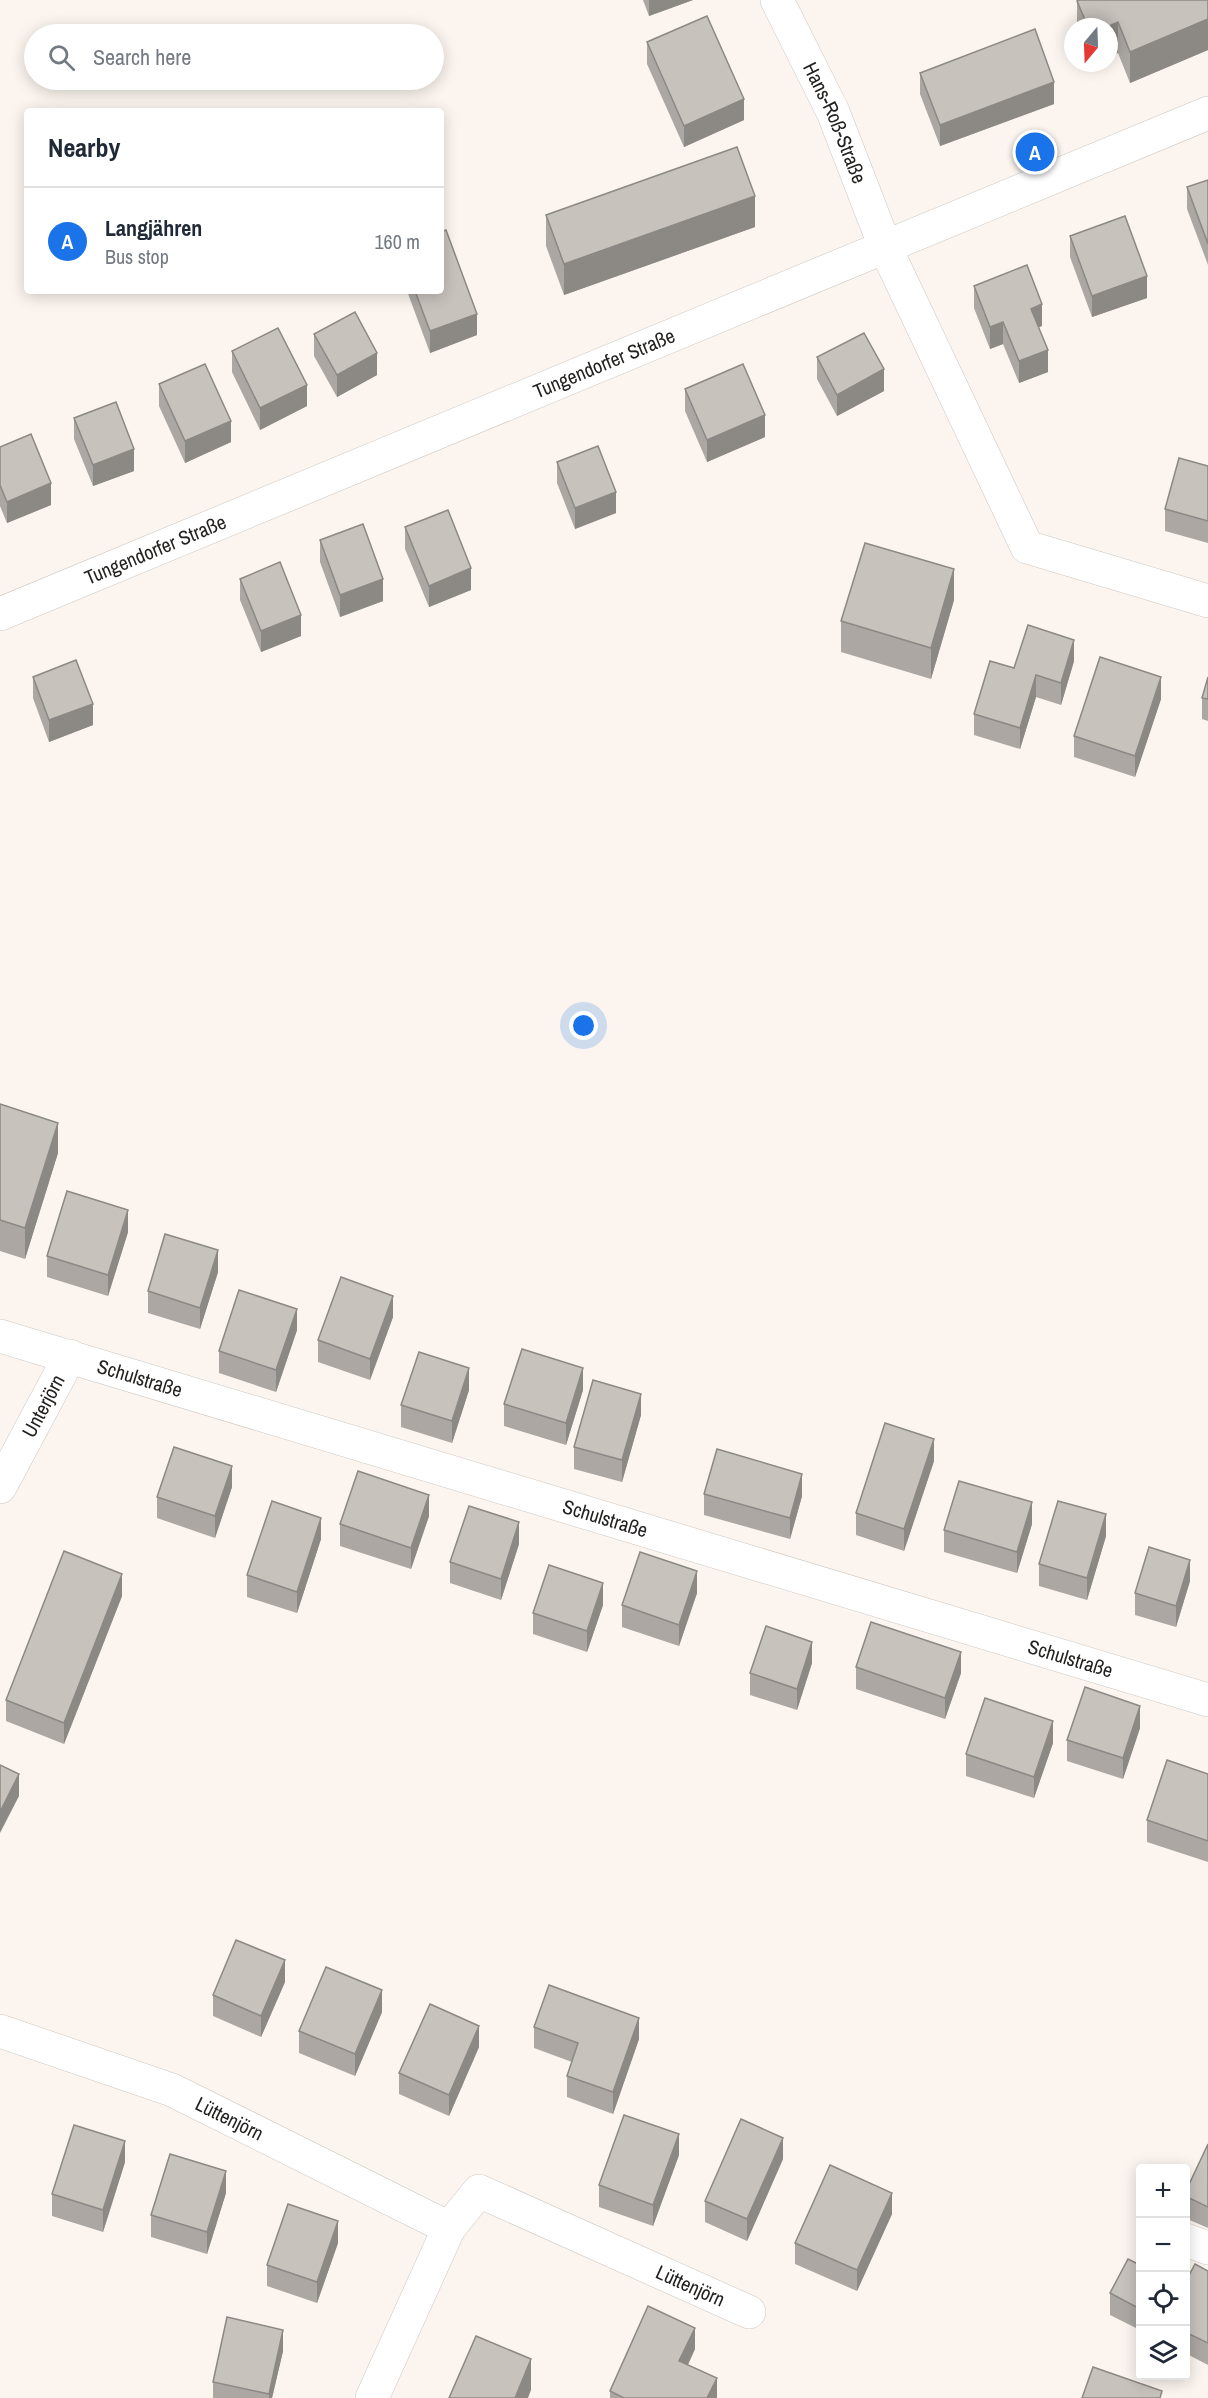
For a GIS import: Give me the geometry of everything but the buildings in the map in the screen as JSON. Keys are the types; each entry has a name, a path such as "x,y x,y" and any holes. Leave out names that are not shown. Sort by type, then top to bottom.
{"street":[{"name":"Hans-Roß-Straße","path":"777,0 833,112 886,249 1028,547 1208,601"},
{"name":"Tungendorfer Straße","path":"0,614 886,249 1208,113"},
{"name":"Schulstraße","path":"0,1336 1208,1700"},
{"name":"Unterjörn","path":"0,1487 70,1356"},
{"name":"Lüttenjörn","path":"0,2031 172,2090 449,2229"},
{"name":"Lüttenjörn","path":"372,2398 449,2229 479,2191 749,2312"},
{"path":"1190,2242 1208,2248"}],"place":[{"name":"Langjähren","path":"1035,152"}]}
